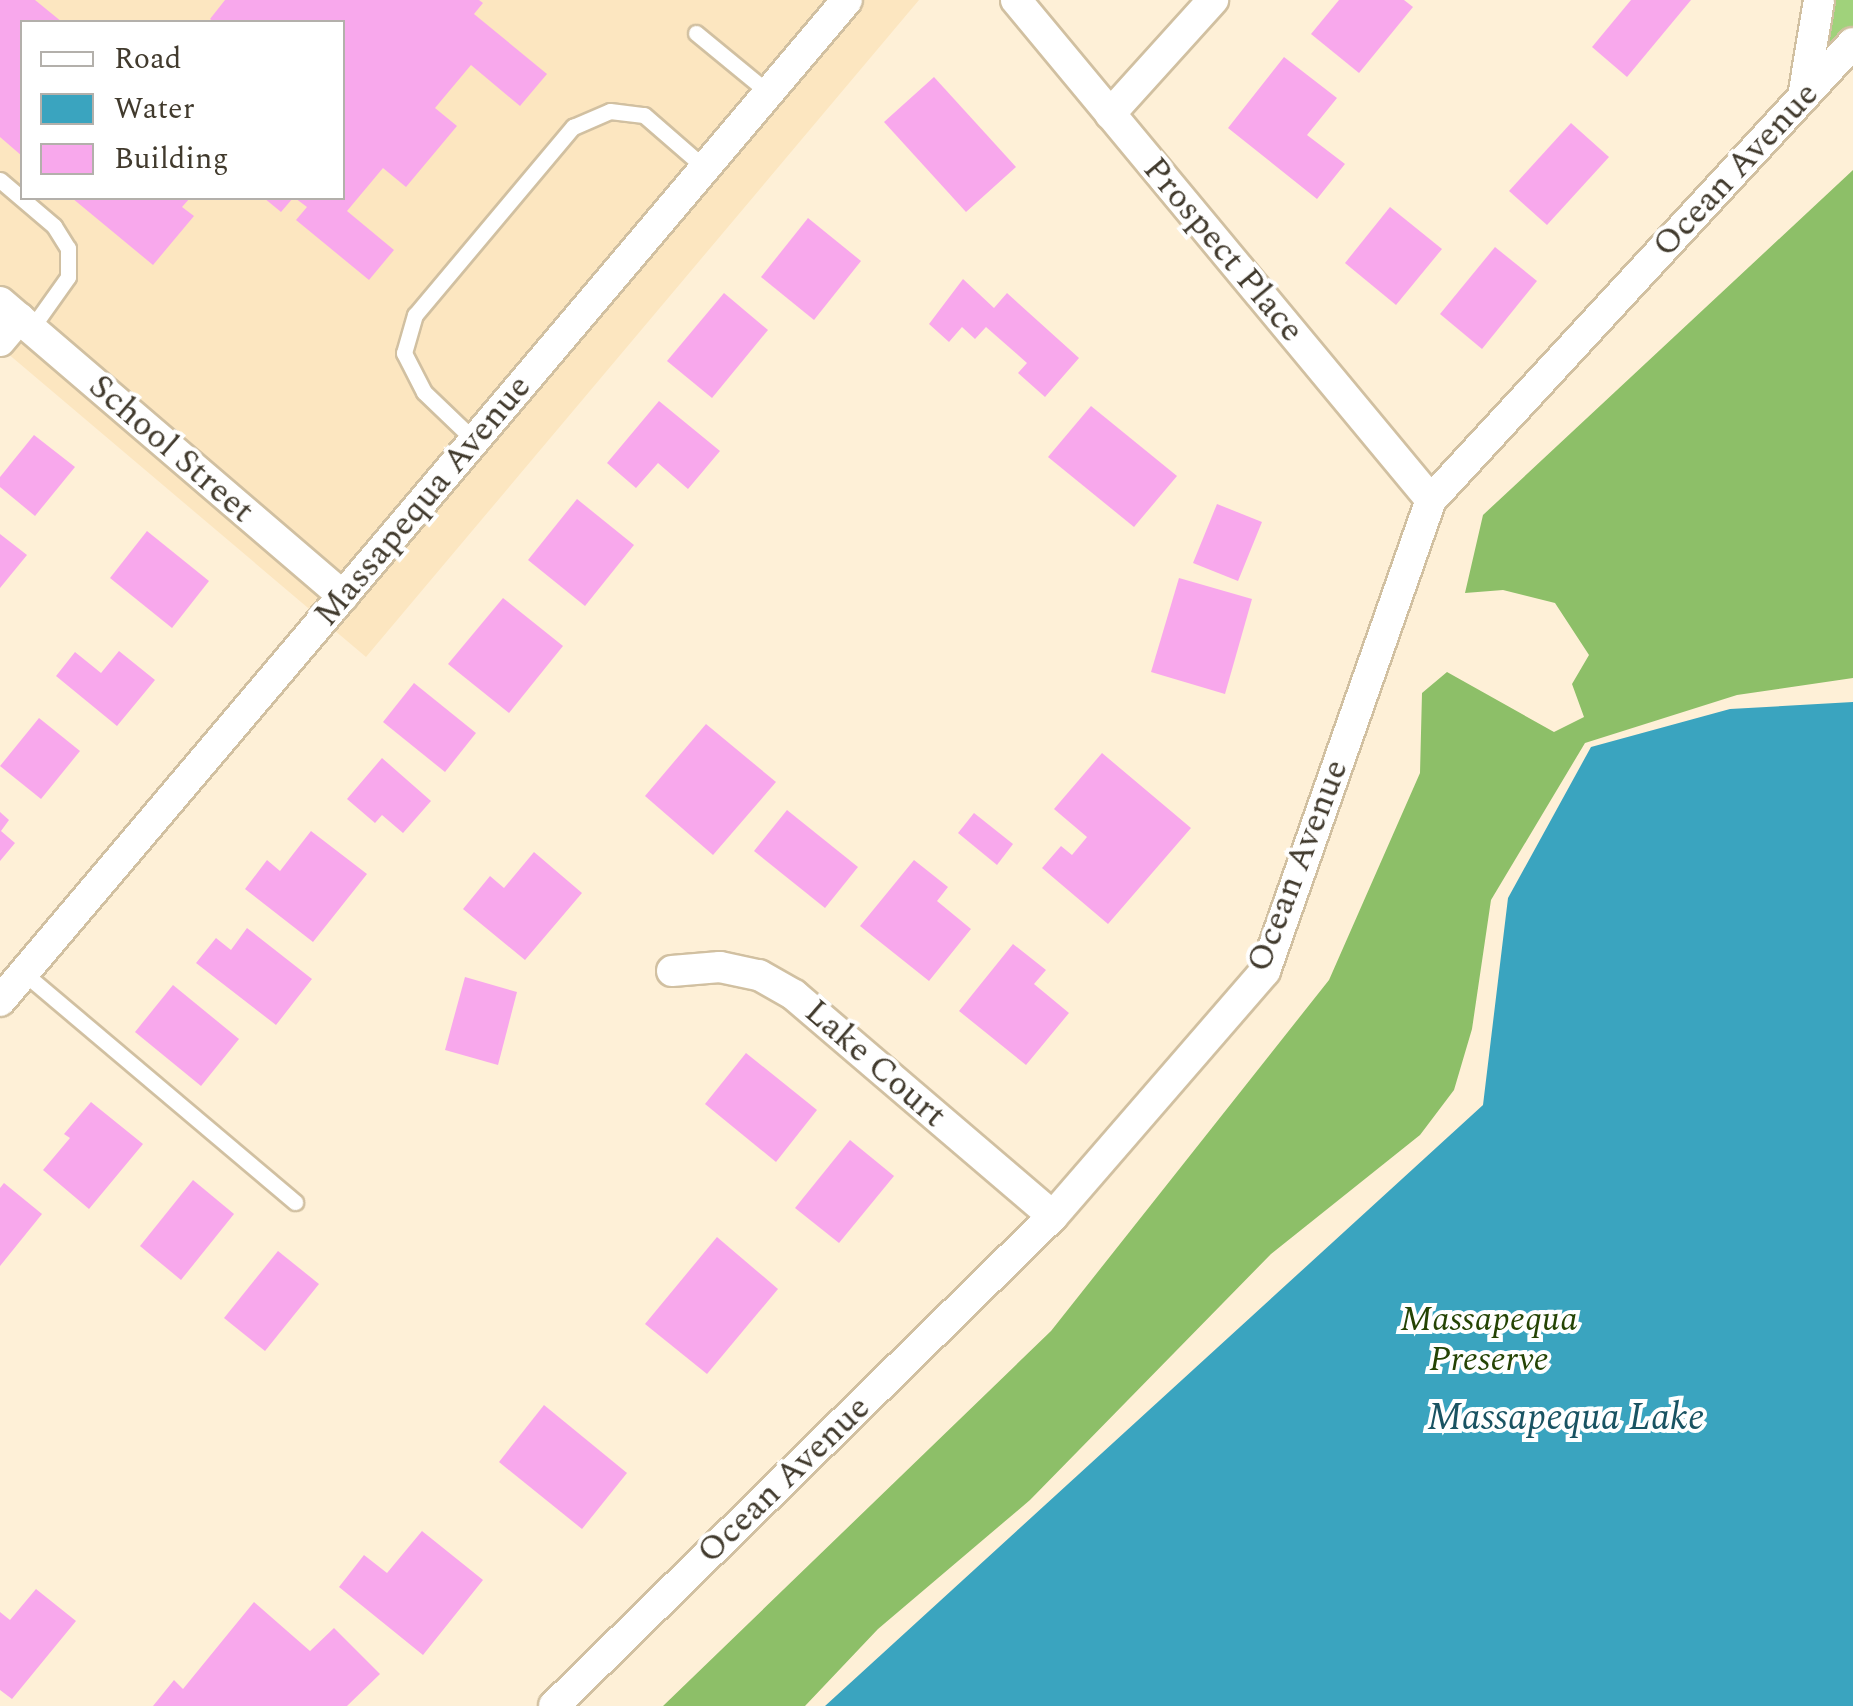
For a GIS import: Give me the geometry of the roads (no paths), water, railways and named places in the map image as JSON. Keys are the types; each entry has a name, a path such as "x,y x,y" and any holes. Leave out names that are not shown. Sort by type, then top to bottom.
{"street":[{"name":"Massapequa Avenue","path":"0,1002 847,0"},
{"name":"Prospect Place","path":"1016,0 1431,500"},
{"path":"1110,114 1214,0"},
{"path":"1803,97 1819,0"},
{"name":"Ocean Avenue","path":"554,1706 1053,1216 1264,971 1431,500 1853,43"},
{"name":"School Street","path":"13,323 342,596"},
{"name":"Lake Court","path":"672,971 720,967 758,975 794,995 1053,1216"}],"lane":[{"path":"696,33 769,92"},
{"path":"474,440 424,392 404,353 415,315 572,127 610,111 644,115 705,168"},
{"path":"0,180 20,197"},
{"path":"13,323 68,277 68,248 54,226 23,200"},
{"path":"24,973 296,1202"}],"water":[{"name":"Massapequa Lake","path":"1853,702 1853,1706 825,1706 1483,1105 1508,898 1591,747 1730,709"}],"park label":[{"name":"Massapequa Preserve","path":"1489,1340"}]}
